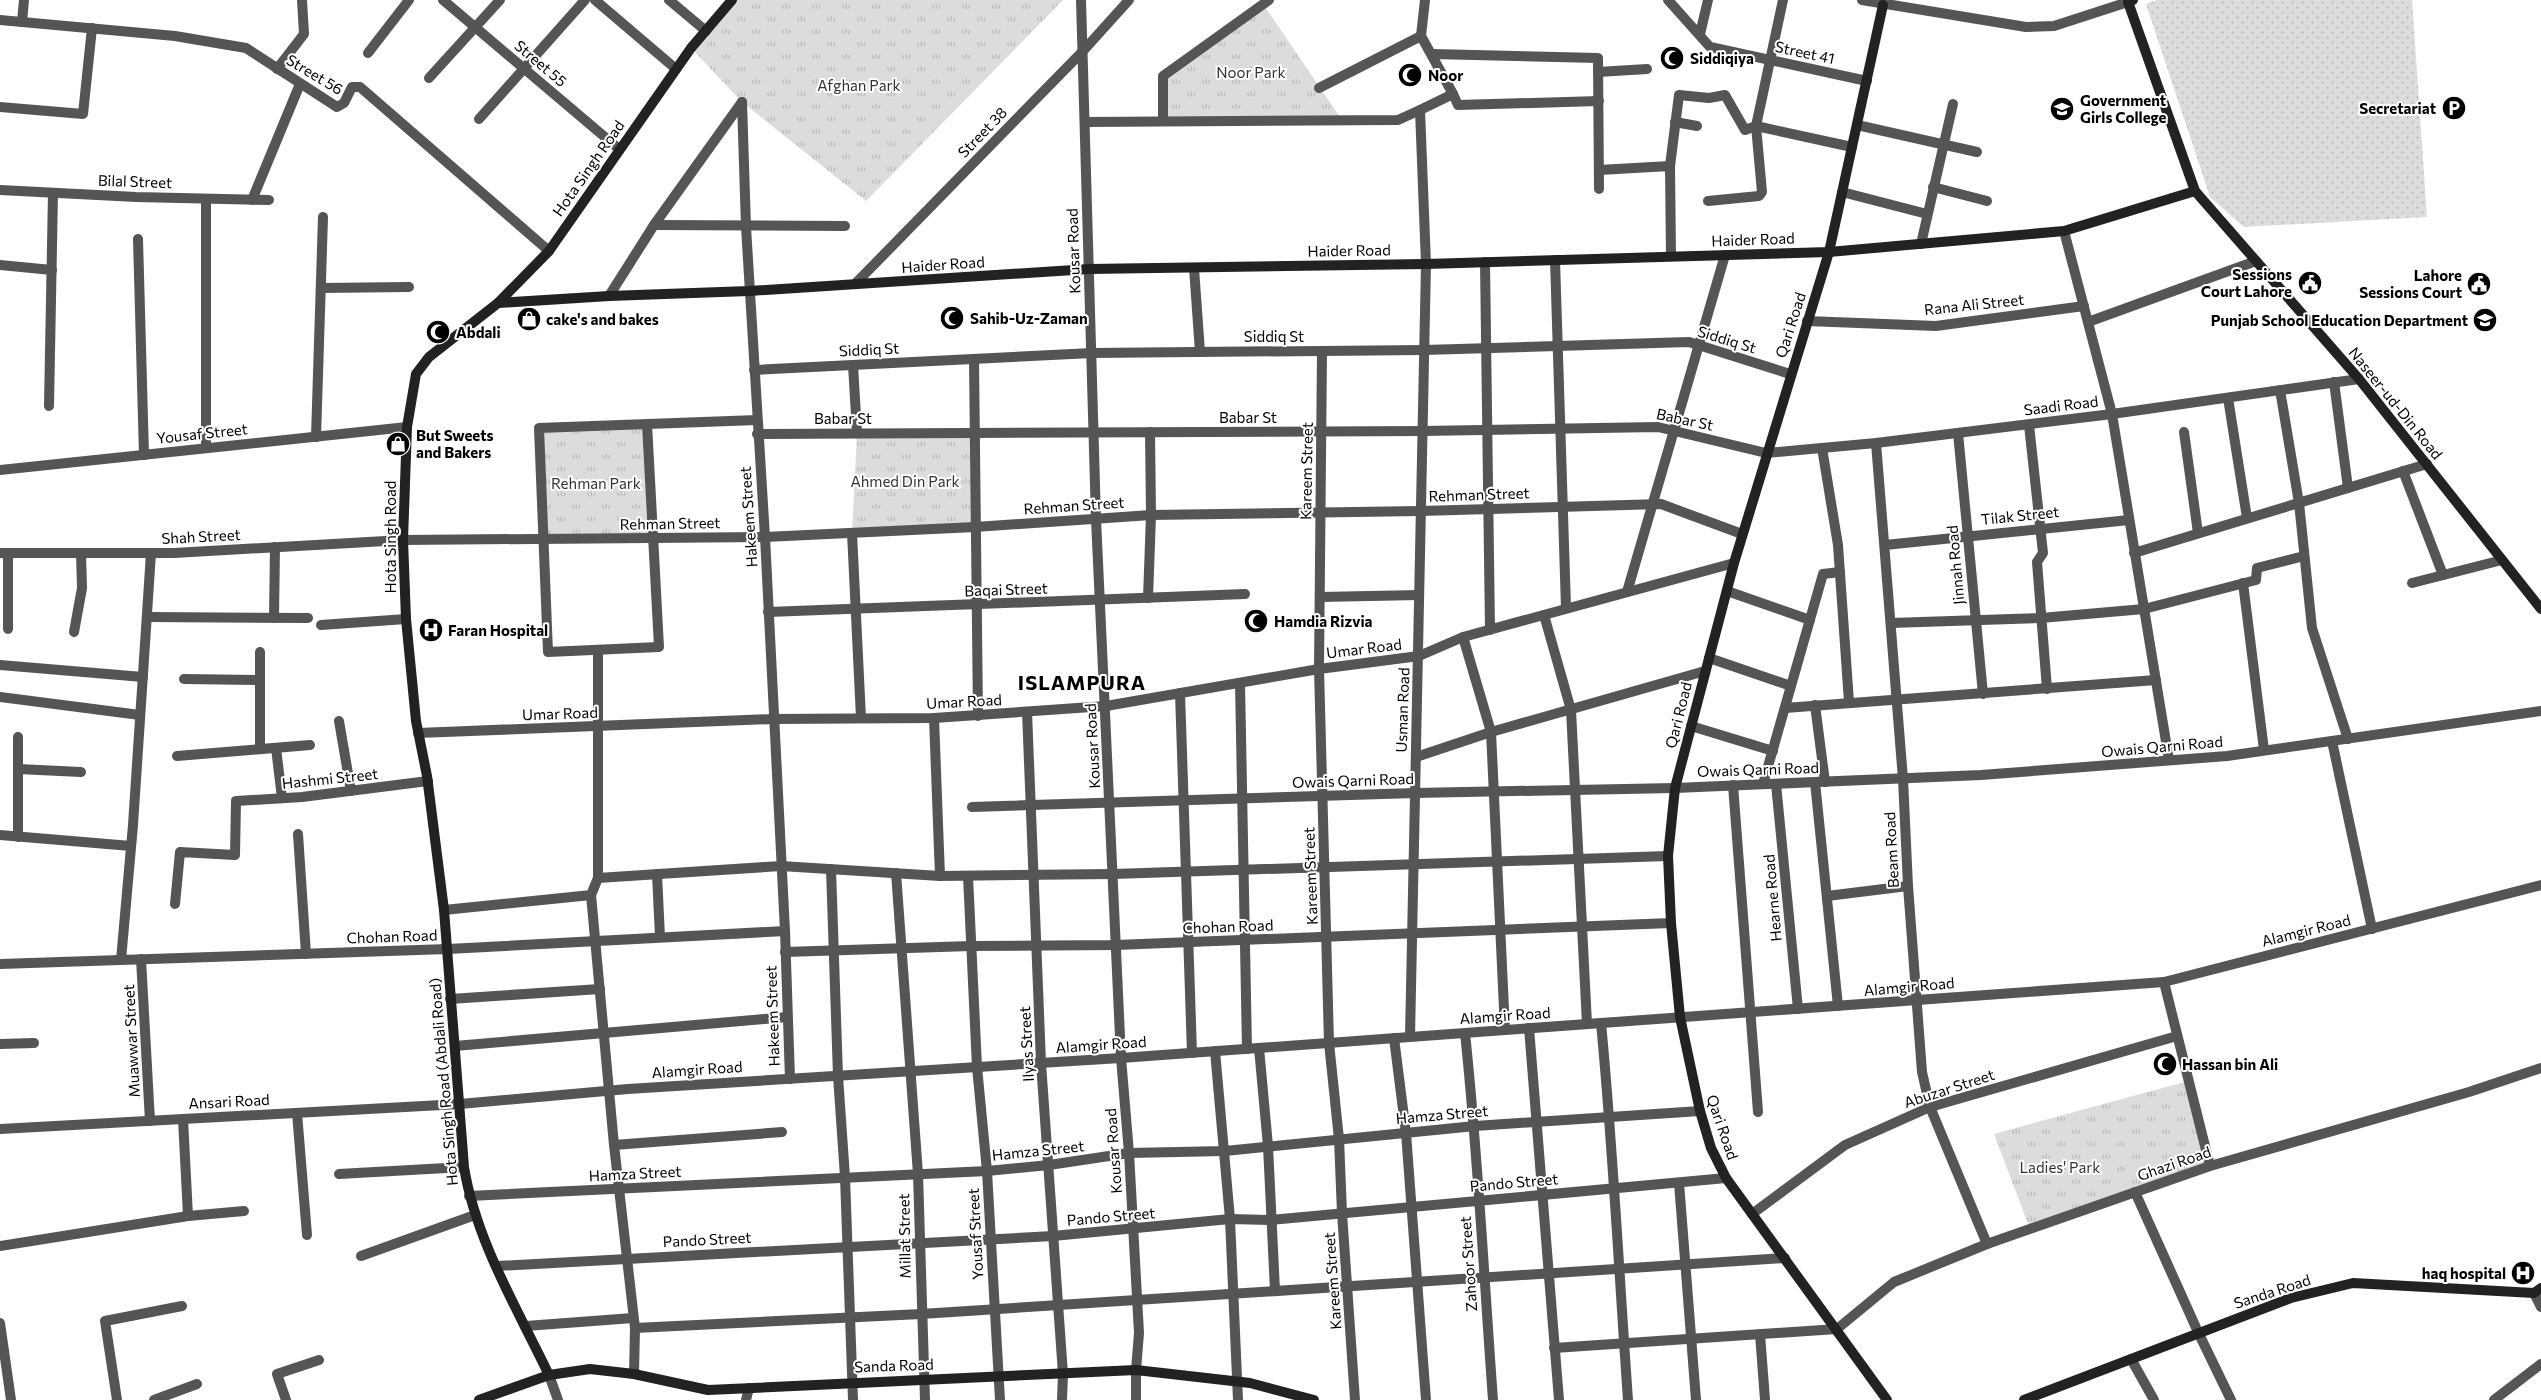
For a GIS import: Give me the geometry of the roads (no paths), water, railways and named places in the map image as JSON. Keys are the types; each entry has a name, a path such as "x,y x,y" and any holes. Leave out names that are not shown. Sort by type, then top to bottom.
{"main road":[{"name":"Hota Singh Road","path":"448,949 428,781 418,733 406,618 403,540 407,428 416,374 429,357 498,303 548,251 676,69 732,0"},
{"name":"Naseer-ud-Din Road","path":"2131,1 2195,191 2360,379 2541,609"},
{"name":"Qari Road","path":"1884,2 1829,252 1742,534 1691,726 1676,788 1668,856 1671,923 1680,1017 1700,1111 1711,1148 1726,1178 1887,1400"},
{"name":"Haider Road","path":"498,303 609,296 749,291 1089,269 1426,264 1829,252 2064,231 2195,191"},
{"name":"Hota Singh Road (Abdali Road)","path":"448,949 450,999 464,1167 469,1196 497,1266 550,1375"},
{"name":"Sanda Road","path":"2024,1400 2046,1396 2198,1332 2291,1298 2353,1283 2537,1290"},
{"name":"Sanda Road","path":"481,1400 550,1375 590,1369 634,1374 708,1390 1136,1370 1238,1382 1309,1399"}],"street":[{"path":"22,22 24,0"},
{"path":"277,69 304,34 302,0"},
{"path":"368,53 410,0"},
{"name":"Street 55","path":"442,0 619,149"},
{"path":"429,78 500,0"},
{"path":"479,119 585,0"},
{"path":"595,0 676,69"},
{"path":"668,0 706,30"},
{"name":"Kousar Road","path":"1081,0 1096,519 1121,1058 1134,1229 1139,1333 1136,1400"},
{"name":"Street 38","path":"855,284 1083,51 1129,0"},
{"path":"1163,121 1163,76 1269,0"},
{"path":"1425,0 1421,36 1458,105 1598,101"},
{"name":"Street 41","path":"1668,0 1710,47 1867,81"},
{"path":"1700,34 1708,0"},
{"path":"1708,201 1762,195 1756,126 1783,0"},
{"path":"1862,0 1884,2 2026,28 2054,26 2131,1"},
{"name":"Street 56","path":"0,20 175,36 246,48 337,107 344,104 352,87 360,87 548,251"},
{"path":"0,107 83,114 92,28"},
{"path":"1319,88 1421,36"},
{"path":"1432,54 1598,58 1599,189"},
{"path":"1598,72 1647,69"},
{"path":"252,200 300,84"},
{"path":"1085,122 1398,120 1453,94"},
{"path":"1670,256 1670,166 1679,96 1709,98 1724,95 1746,130 1756,126 1852,147"},
{"name":"Hakeem Street","path":"654,225 742,102 749,291 765,537 785,931 790,1079"},
{"path":"1921,244 1953,104"},
{"name":"Usman Road","path":"1410,1037 1426,264 1420,110"},
{"path":"1675,122 1697,126"},
{"path":"1857,124 1977,152"},
{"path":"1599,170 1670,166"},
{"path":"1934,188 1987,201"},
{"name":"Bilal Street","path":"0,190 269,200"},
{"path":"49,406 53,192"},
{"path":"1842,192 1928,214"},
{"path":"206,199 206,448"},
{"path":"316,437 322,218"},
{"path":"609,296 654,225 746,227 846,226"},
{"path":"2064,231 2112,414 2169,760"},
{"path":"138,239 144,454"},
{"path":"1628,592 1725,255"},
{"path":"1555,260 1566,608"},
{"path":"2088,322 2256,261"},
{"path":"1485,262 1490,630"},
{"path":"0,265 52,270"},
{"path":"1194,268 1200,352"},
{"path":"321,288 409,286"},
{"name":"Rana Ali Street","path":"1807,321 1936,326 2084,306"},
{"name":"Siddiq St","path":"754,370 1092,353 1424,350 1689,342 1790,374"},
{"name":"Kareem Street","path":"1322,351 1319,669 1326,938 1330,1043 1339,1139 1342,1213 1355,1400"},
{"path":"974,359 978,716"},
{"path":"853,365 857,433"},
{"name":"Saadi Road","path":"1766,453 1876,443 2029,425 2360,379"},
{"path":"2334,382 2348,488"},
{"path":"2280,390 2298,503 2312,628 2348,738"},
{"path":"2228,398 2247,518"},
{"path":"647,424 659,647 548,652 539,428 647,424 756,420"},
{"path":"2029,425 2043,553 2037,562 2047,689"},
{"name":"Babar St","path":"757,434 1321,432 1658,426 1766,453"},
{"name":"Yousaf Street","path":"0,470 407,428"},
{"path":"1148,598 1151,515 1150,432"},
{"path":"2184,432 2198,533"},
{"name":"Jinnah Road","path":"1958,433 1982,694"},
{"name":"Beam Road","path":"1876,443 1903,778 1908,886 1921,1064 1930,1106 1987,1244"},
{"path":"1822,448 1838,545 1849,702"},
{"path":"2134,553 2427,464"},
{"path":"2403,471 2443,575"},
{"name":"Rehman Street","path":"403,540 765,537 975,527 1151,515 1421,511 1653,504 1661,504 1742,534"},
{"name":"Tilak Street","path":"1885,545 2039,527 2129,520"},
{"path":"852,533 861,718"},
{"name":"Shah Street","path":"4,553 151,553 403,540"},
{"path":"274,547 274,618"},
{"path":"4,553 8,629"},
{"path":"74,632 82,588 81,553"},
{"path":"121,960 131,846 151,553"},
{"path":"1891,623 2041,618 2144,609 2256,580 2257,568 2304,556"},
{"path":"2412,583 2502,560"},
{"name":"Umar Road","path":"418,733 773,719 934,718 1106,706 1319,669 1419,656 1463,637 1734,563"},
{"path":"1763,784 1823,574 1840,572"},
{"path":"2243,583 2264,750"},
{"path":"1726,591 1810,620"},
{"name":"Baqai Street","path":"768,612 1245,594"},
{"path":"1320,597 1419,595"},
{"path":"1544,615 1571,710 1587,1024"},
{"path":"146,617 308,618"},
{"path":"321,625 406,618"},
{"path":"1463,637 1491,732 1505,1030"},
{"path":"598,651 598,878 591,895 614,1145 621,1189 626,1258 634,1323 634,1374"},
{"path":"260,652 260,749"},
{"path":"1709,658 1791,686"},
{"path":"0,665 143,677"},
{"path":"1416,757 1491,732 1706,671"},
{"path":"184,679 260,680"},
{"path":"1785,708 2156,680"},
{"path":"1240,683 1246,1049"},
{"path":"1180,693 1192,1053"},
{"path":"0,697 140,715"},
{"path":"1815,705 1827,896 1838,1006"},
{"name":"Owais Qarni Road","path":"972,807 1183,802 1415,793 1676,788 1981,775 2169,760 2264,750 2541,711"},
{"name":"Ilyas Street","path":"1027,712 1041,1063 1063,1374 1062,1400"},
{"path":"934,718 940,876"},
{"path":"339,720 351,791"},
{"path":"1691,726 1772,751"},
{"path":"18,737 18,836"},
{"path":"2332,741 2372,928"},
{"path":"177,756 310,745"},
{"path":"276,748 282,798"},
{"path":"18,768 81,772"},
{"name":"Hashmi Street","path":"175,904 180,852 235,855 236,801 351,791 428,781"},
{"name":"Hearne Road","path":"1776,784 1798,1009"},
{"path":"1733,785 1758,1112"},
{"path":"298,834 306,954"},
{"path":"0,835 131,846"},
{"path":"598,878 781,866 968,876 1186,872 1668,856"},
{"path":"831,869 838,1076 845,1177 853,1400"},
{"name":"Millat Street","path":"896,873 918,1174 918,1241 925,1400"},
{"path":"657,874 660,937"},
{"name":"Yousaf Street","path":"968,876 977,1067 987,1171 989,1238 1000,1400"},
{"name":"Alamgir Road","path":"460,1104 609,1090 1121,1058 2164,982 2541,885"},
{"path":"1827,896 1908,886"},
{"path":"444,910 591,895"},
{"name":"Chohan Road","path":"785,952 971,946 1116,946 1671,923"},
{"name":"Chohan Road","path":"0,964 448,949 785,931"},
{"name":"Muawwar Street","path":"141,959 150,1121"},
{"path":"2164,982 2210,1166"},
{"path":"450,999 600,989"},
{"path":"455,1046 787,1017"},
{"path":"1601,1023 1610,1117 1613,1189 1628,1400"},
{"path":"1529,1028 1538,1122 1547,1274 1559,1400"},
{"name":"Zahoor Street","path":"1465,1033 1475,1126 1478,1200 1494,1400"},
{"name":"Abuzar Street","path":"1752,1214 1845,1145 1930,1106 2176,1036"},
{"path":"1394,1038 1406,1133 1410,1207 1418,1282 1426,1400"},
{"path":"0,1044 34,1043"},
{"path":"1259,1048 1268,1146 1270,1220 1275,1291"},
{"path":"1216,1051 1230,1219 1238,1400"},
{"name":"Ghazi Road","path":"1837,1329 1894,1282 1987,1244 2210,1166 2460,1094 2541,1068"},
{"name":"Ansari Road","path":"0,1129 460,1104"},
{"name":"Hamza Street","path":"469,1196 987,1171 1049,1165 1129,1153 1225,1151 1475,1126 1700,1111"},
{"path":"297,1113 307,1235"},
{"path":"183,1119 188,1216"},
{"path":"614,1145 782,1132"},
{"path":"339,1174 464,1167"},
{"name":"Pando Street","path":"497,1266 918,1241 1053,1236 1230,1219 1270,1220 1726,1178"},
{"path":"1678,1183 1696,1400"},
{"path":"2135,1192 2231,1400"},
{"path":"0,1246 188,1216 244,1211"},
{"path":"361,1256 475,1215"},
{"path":"526,1326 921,1314 1785,1258"},
{"path":"2537,1290 2541,1307"},
{"path":"118,1400 105,1321 182,1306"},
{"path":"0,1323 11,1400"},
{"path":"1554,1348 1837,1329"},
{"path":"1760,1334 1765,1400"},
{"path":"2131,1359 2154,1400"},
{"path":"286,1400 277,1374 319,1360"},
{"path":"2494,1400 2541,1364"},
{"path":"550,1375 558,1400"},
{"path":"154,1400 197,1384"},
{"path":"746,1400 749,1388"}],"place":[{"name":"Siddiqiya","path":"1672,58"},
{"name":"Noor","path":"1410,75"},
{"name":"Secretariat","path":"2454,108"},
{"name":"Government Girls College","path":"2062,109"},
{"name":"Sessions Court Lahore","path":"2310,283"},
{"name":"Lahore Sessions Court","path":"2479,284"},
{"name":"Sahib-Uz-Zaman","path":"952,318"},
{"name":"cake's and bakes","path":"529,319"},
{"name":"Punjab School Education Department","path":"2485,320"},
{"name":"Abdali","path":"438,332"},
{"name":"But Sweets and Bakers","path":"398,444"},
{"name":"Hamdia Rizvia","path":"1256,621"},
{"name":"Faran Hospital","path":"431,630"},
{"name":"Hassan bin Ali","path":"2165,1064"},
{"name":"haq hospital","path":"2523,1273"}],"district":[{"name":"ISLAMPURA","path":"1082,682"}],"park label":[{"name":"Noor Park","path":"1251,72"},
{"name":"Afghan Park","path":"859,85"},
{"name":"Ahmed Din Park","path":"905,481"},
{"name":"Rehman Park","path":"596,483"},
{"name":"Ladies' Park","path":"2060,1167"}]}
